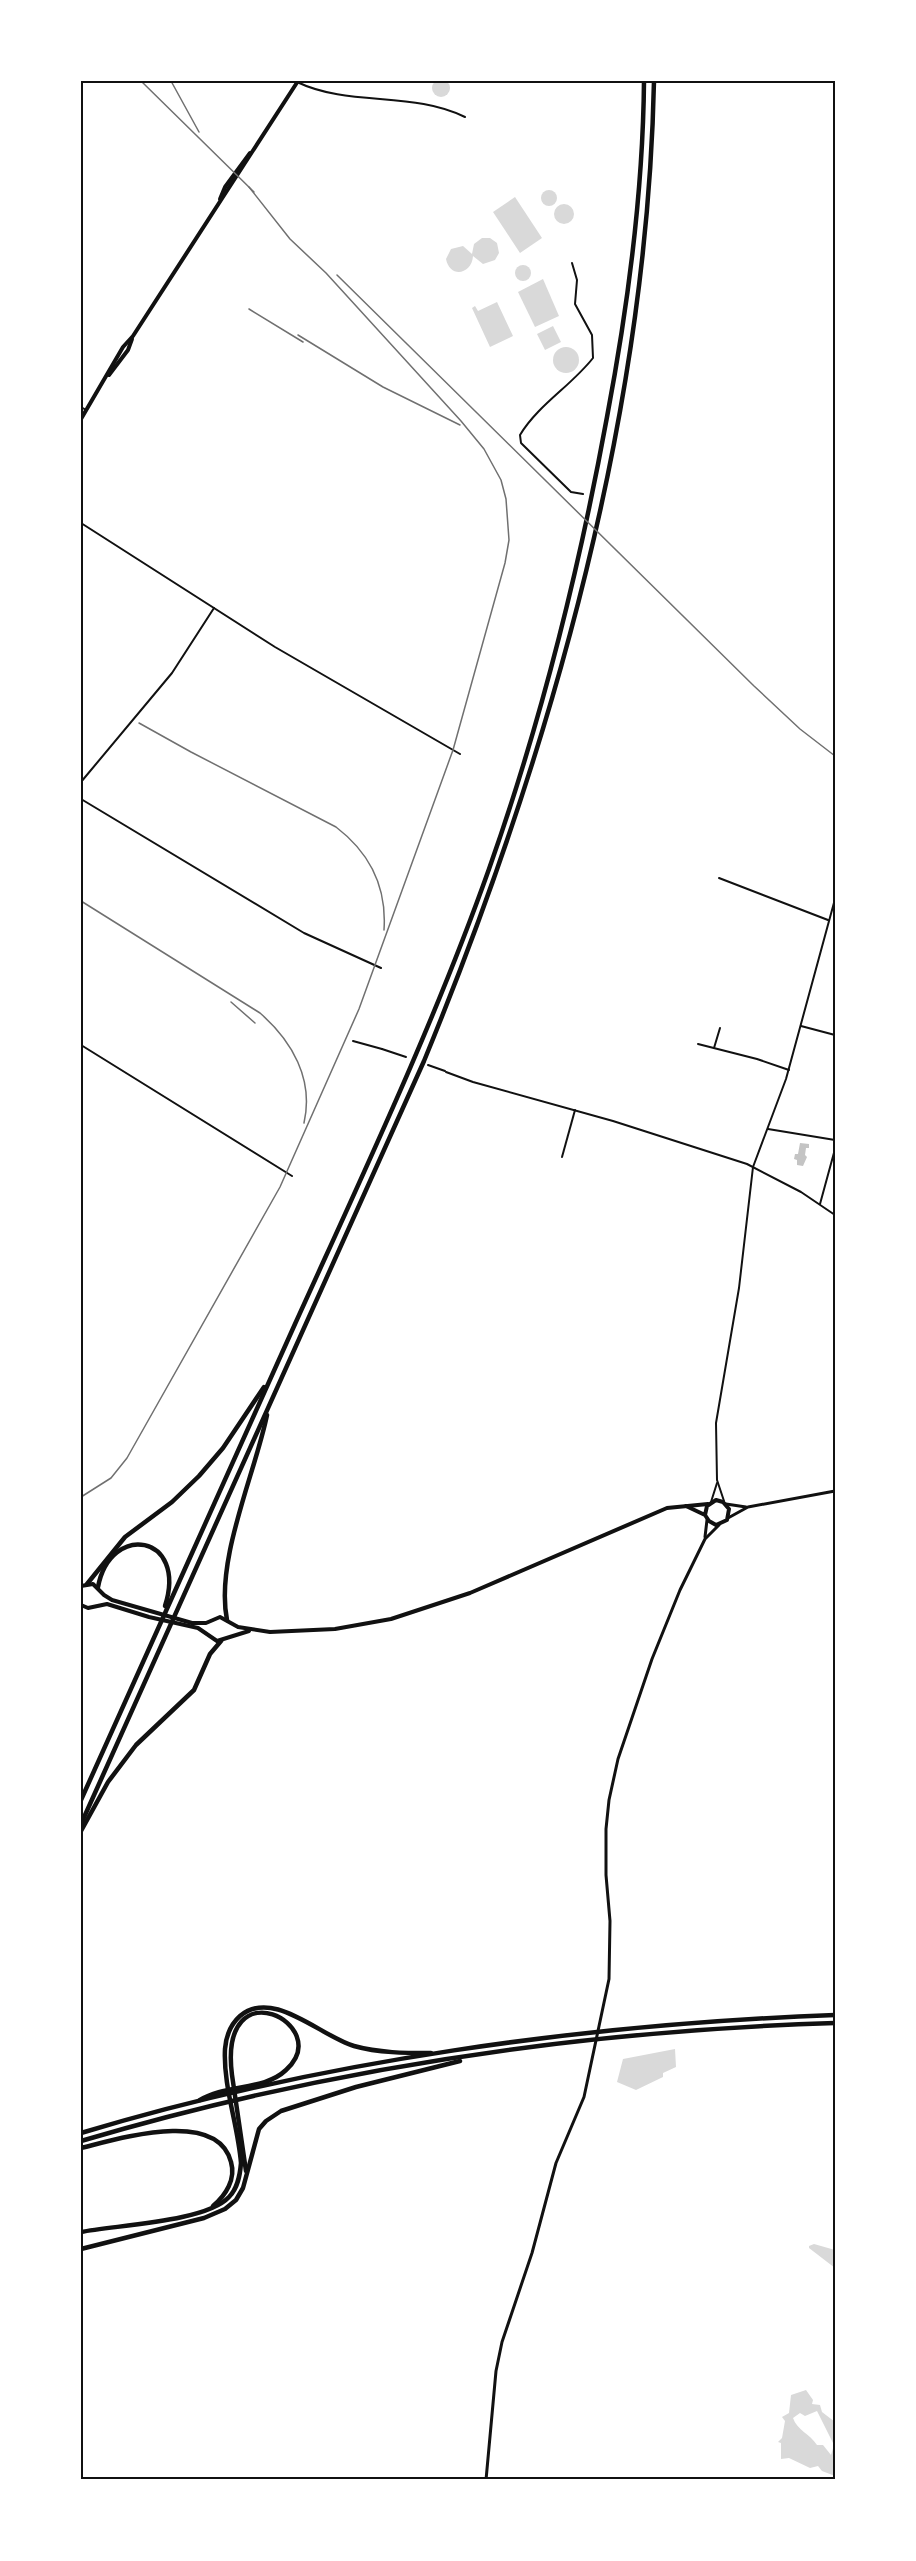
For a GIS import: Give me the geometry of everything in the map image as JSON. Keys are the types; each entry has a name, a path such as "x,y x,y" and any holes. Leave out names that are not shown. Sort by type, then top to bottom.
{"highway":[{"path":"81,1800 408,1073 486,878 541,702 588,515 630,287 641,169 644,81"},
{"path":"81,1824 424,1062 483,912 541,737 597,524 620,402 636,298 650,177 654,81"},
{"path":"83,1585 124,1538 172,1502 199,1476 223,1448 273,1374"},
{"path":"229,1622 225,1600 228,1567 250,1472 269,1406"},
{"path":"98,1587 102,1572 121,1550 142,1544 158,1551 168,1565 171,1582 159,1626"},
{"path":"81,1831 108,1782 136,1745 194,1690 210,1654 221,1641"},
{"path":"81,2232 161,2221 206,2210 227,2199 239,2178 240,2154 225,2049 229,2030 242,2014 259,2007 275,2008 287,2012 340,2041 361,2048 389,2052 446,2053"},
{"path":"238,2090 272,2079 286,2071 292,2064 297,2051 297,2037 290,2024 281,2017 266,2012 250,2016 240,2023 231,2041 230,2063 244,2153 245,2183"},
{"path":"81,2133 198,2102 209,2095 446,2053 573,2035 685,2024 835,2015"},
{"path":"81,2141 239,2100 378,2072 493,2053 686,2031 835,2023"},
{"path":"81,2249 211,2216 232,2204 245,2183 257,2134 266,2121 281,2112 356,2087 493,2053"},
{"path":"81,2148 169,2132 194,2131 209,2136 225,2148 232,2171 229,2186 224,2194 206,2210"}],"main road":[{"path":"81,419 128,351 134,336 298,82"},
{"path":"81,1605 88,1608 107,1604 208,1633 214,1639 221,1641 233,1634 250,1631 295,1632 334,1629 410,1614 470,1593 667,1508 683,1505 710,1503 718,1500 726,1504 729,1512 728,1518 719,1524 711,1523 706,1517 683,1505"},
{"path":"706,1517 710,1503"},
{"path":"83,1585 98,1587 101,1600 96,1606"},
{"path":"101,1593 112,1600 149,1612 200,1624 220,1617 250,1631"},
{"path":"208,1633 210,1622"},
{"path":"228,1638 231,1631 229,1622"}],"street":[{"path":"298,82 316,91 427,104 451,110 465,117"},
{"path":"572,263 577,280 575,304 592,335 593,358 580,375 543,408 520,435 521,443 571,492 583,494"},
{"path":"81,407 86,410"},
{"path":"81,523 275,647 460,754"},
{"path":"81,782 172,673 214,608"},
{"path":"81,799 304,933 381,968"},
{"path":"719,878 828,920"},
{"path":"710,1503 717,1480 717,1414 739,1288 753,1167 789,1070 835,899"},
{"path":"801,1026 835,1035"},
{"path":"714,1048 720,1028"},
{"path":"353,1041 406,1058"},
{"path":"698,1044 758,1059 789,1070"},
{"path":"81,1045 292,1176"},
{"path":"428,1065 473,1082 575,1110 753,1167 820,1204 835,1215"},
{"path":"562,1157 575,1110"},
{"path":"768,1129 835,1140"},
{"path":"820,1204 835,1149"},
{"path":"717,1480 726,1504 747,1507 835,1491"},
{"path":"728,1518 747,1507"},
{"path":"705,1539 706,1517"},
{"path":"486,2480 496,2371 502,2342 532,2253 556,2163 584,2097 609,1979 611,1948 606,1875 609,1800 618,1759 652,1659 680,1590 705,1539 719,1524"}],"shaded area":[{"path":"441,79 447,82 450,88 447,94 441,97 435,94 432,88 435,82"},
{"path":"546,190 552,190 557,198 555,204 546,206 541,201 541,195"},
{"path":"515,197 542,238 520,253 493,212"},
{"path":"560,204 568,204 574,210 574,218 568,224 560,224 554,218 554,210"},
{"path":"482,238 490,238 497,243 499,253 495,260 483,264 473,256 472,262 465,270 456,272 452,270 446,259 451,249 463,246 472,254 474,244"},
{"path":"520,265 526,265 531,273 529,279 520,281 515,276 515,270"},
{"path":"543,279 559,316 535,327 518,292"},
{"path":"497,302 513,336 490,347 472,308 475,306 478,311"},
{"path":"553,326 561,342 545,350 537,334"},
{"path":"566,347 575,351 579,360 575,369 566,373 557,369 553,360 557,351"},
{"path":"675,2049 676,2067 663,2073 663,2077 636,2090 617,2082 623,2059"},
{"path":"814,2244 835,2250 835,2268 809,2248"},
{"path":"806,2390 813,2400 812,2404 820,2405 822,2412 835,2422 835,2476 822,2471 818,2466 810,2468 789,2458 781,2459 781,2443 778,2442 782,2438 785,2421 782,2417 789,2413 791,2395","holes":["817,2411 834,2445 831,2455 823,2445 817,2445 797,2426 793,2418 800,2413 805,2416"]}],"building":[{"path":"800,1143 809,1144 809,1148 806,1148 807,1157 803,1166 797,1165 797,1160 794,1159 795,1154 798,1154"}],"railway":[{"path":"141,81 254,192"},
{"path":"171,81 199,132"},
{"path":"81,1497 111,1478 127,1458 280,1187 359,1009 453,750 505,563 509,540 506,499 501,480 484,449 326,273 290,239 249,187"},
{"path":"337,275 754,686 800,729 835,756"},
{"path":"249,309 303,342"},
{"path":"298,335 383,387 460,425"},
{"path":"139,723 336,827 348,837 367,859 374,872 383,899 384,930"},
{"path":"81,901 260,1013 282,1036 298,1062 306,1091 304,1123"},
{"path":"231,1002 255,1023"}]}
